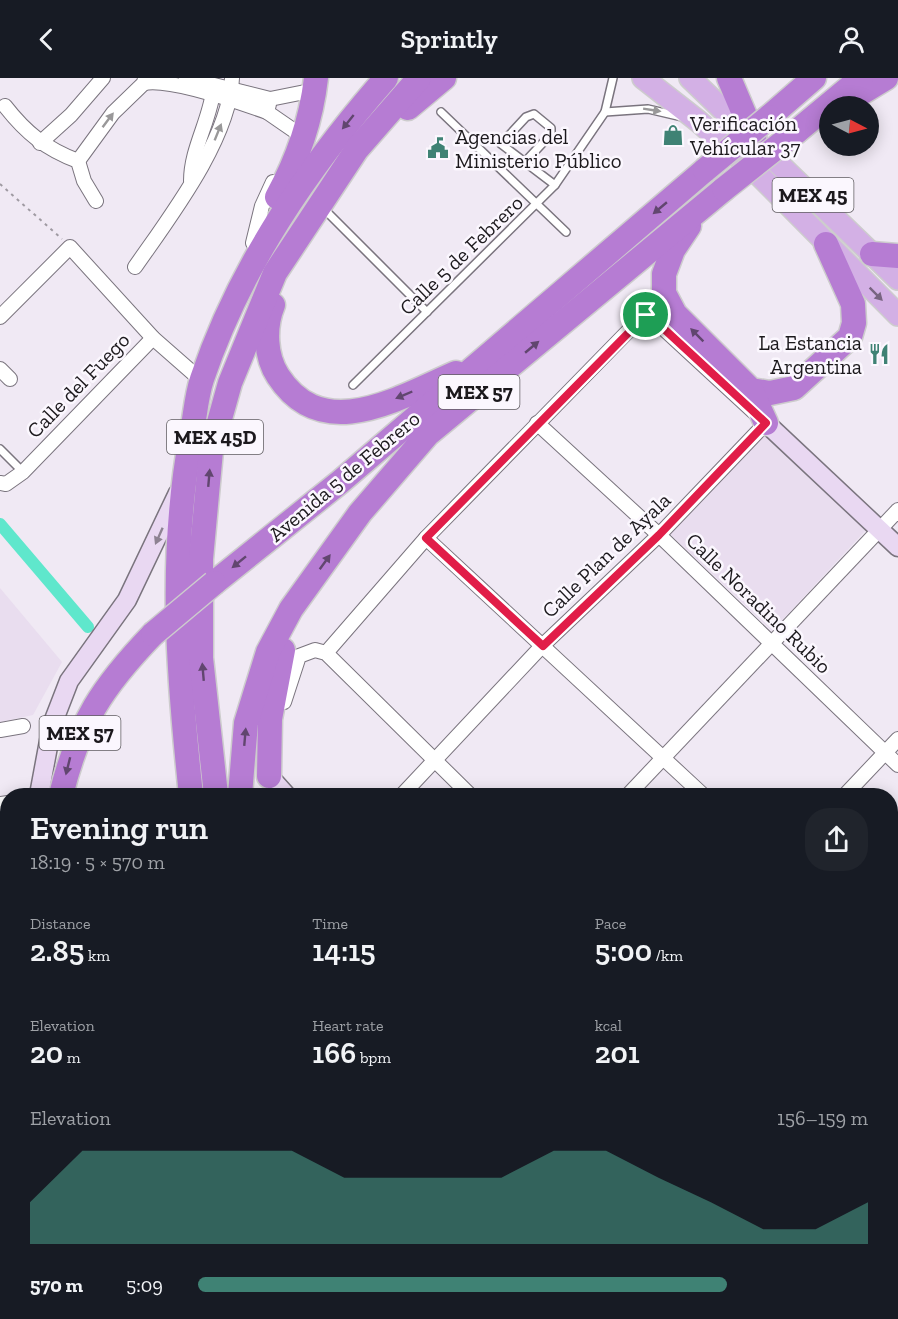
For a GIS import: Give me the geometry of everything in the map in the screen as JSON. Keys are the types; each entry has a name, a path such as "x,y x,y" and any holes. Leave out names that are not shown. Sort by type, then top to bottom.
{"highway":[{"name":"MEX 45D","path":"190,788 181,702 175,589 183,482 202,381 235,299 266,242 302,184 351,118 386,78"},
{"name":"MEX 45D","path":"215,788 201,658 201,559 211,451 230,383 275,273 340,172 419,78"},
{"path":"357,149 444,78"},
{"path":"729,78 754,137"},
{"name":"Avenida 5 de Febrero","path":"63,788 71,752 89,714 114,677 153,634 340,482 814,78"},
{"path":"853,96 880,78"},
{"name":"Avenida 5 de Febrero","path":"241,788 246,723 268,652 291,609 360,513 428,434 701,206 812,122 880,78"},
{"path":"235,299 253,243 294,165 312,109 308,83"},
{"path":"340,172 323,208 289,267 270,314 267,342 273,369 287,390 311,408 337,414 359,411 369,409 477,364"},
{"path":"701,206 673,250 664,274 664,293 675,314 751,390 766,423"},
{"path":"751,390 776,394 794,388 850,337 854,323 853,304 826,244"},
{"path":"872,254 898,256"},
{"path":"269,785 270,719 291,609"}],"main road":[{"name":"MEX 45","path":"643,78 698,121 756,172 826,244"},
{"name":"MEX 45","path":"690,78 754,137 872,254"},
{"path":"826,244 898,315"},
{"path":"872,254 898,279"},
{"path":"766,423 898,548"},
{"path":"40,788 52,725 69,681 128,600 183,482"}],"street":[{"path":"40,143 71,115 103,78"},
{"path":"186,78 214,86"},
{"path":"78,161 113,113 144,81 232,89 268,105 296,132"},
{"path":"268,105 308,83"},
{"path":"253,243 262,206 296,132 308,83"},
{"path":"191,181 192,163 214,86"},
{"path":"135,267 205,163 232,89"},
{"path":"5,106 22,128 40,143 78,161 84,181 96,201"},
{"path":"0,317 70,247 153,338 202,381"},
{"path":"326,653 426,538 643,316 650,316 766,423"},
{"name":"Calle del Fuego","path":"3,484 23,472 153,338"},
{"name":"Calle Noradino Rubio","path":"537,423 659,535 898,765"},
{"name":"Calle Plan de Ayala","path":"408,788 432,760 543,646 659,535 766,423"},
{"path":"635,788 898,510"},
{"path":"426,538 696,788"},
{"path":"269,785 279,721 296,660 309,651 326,653 462,788"},
{"path":"0,730 23,726"},
{"path":"852,788 898,739"}],"lane":[{"name":"Calle 5 de Febrero","path":"353,385 555,185 605,112 613,78"},
{"path":"605,112 648,109 698,121"},
{"path":"441,112 566,232"},
{"path":"523,164 551,134 551,128 534,114 526,117 501,144 523,164 555,185"},
{"path":"323,208 427,312"},
{"path":"0,449 23,472"}],"path":[{"path":"0,184 70,247"}],"shaded area":[{"path":"764,430 868,528 772,631 668,532"},
{"path":"0,588 62,662 33,715 0,722"}],"waterway":[{"path":"0,524 88,627"}],"place":[{"name":"Verificación Vehícular 37","path":"673,135"},
{"name":"Agencias del Ministerio Público","path":"438,148"},
{"name":"La Estancia Argentina","path":"879,354"}],"route":[{"path":"646,315 650,316 766,423 659,535 543,646 426,538 590,369 646,315"}]}
